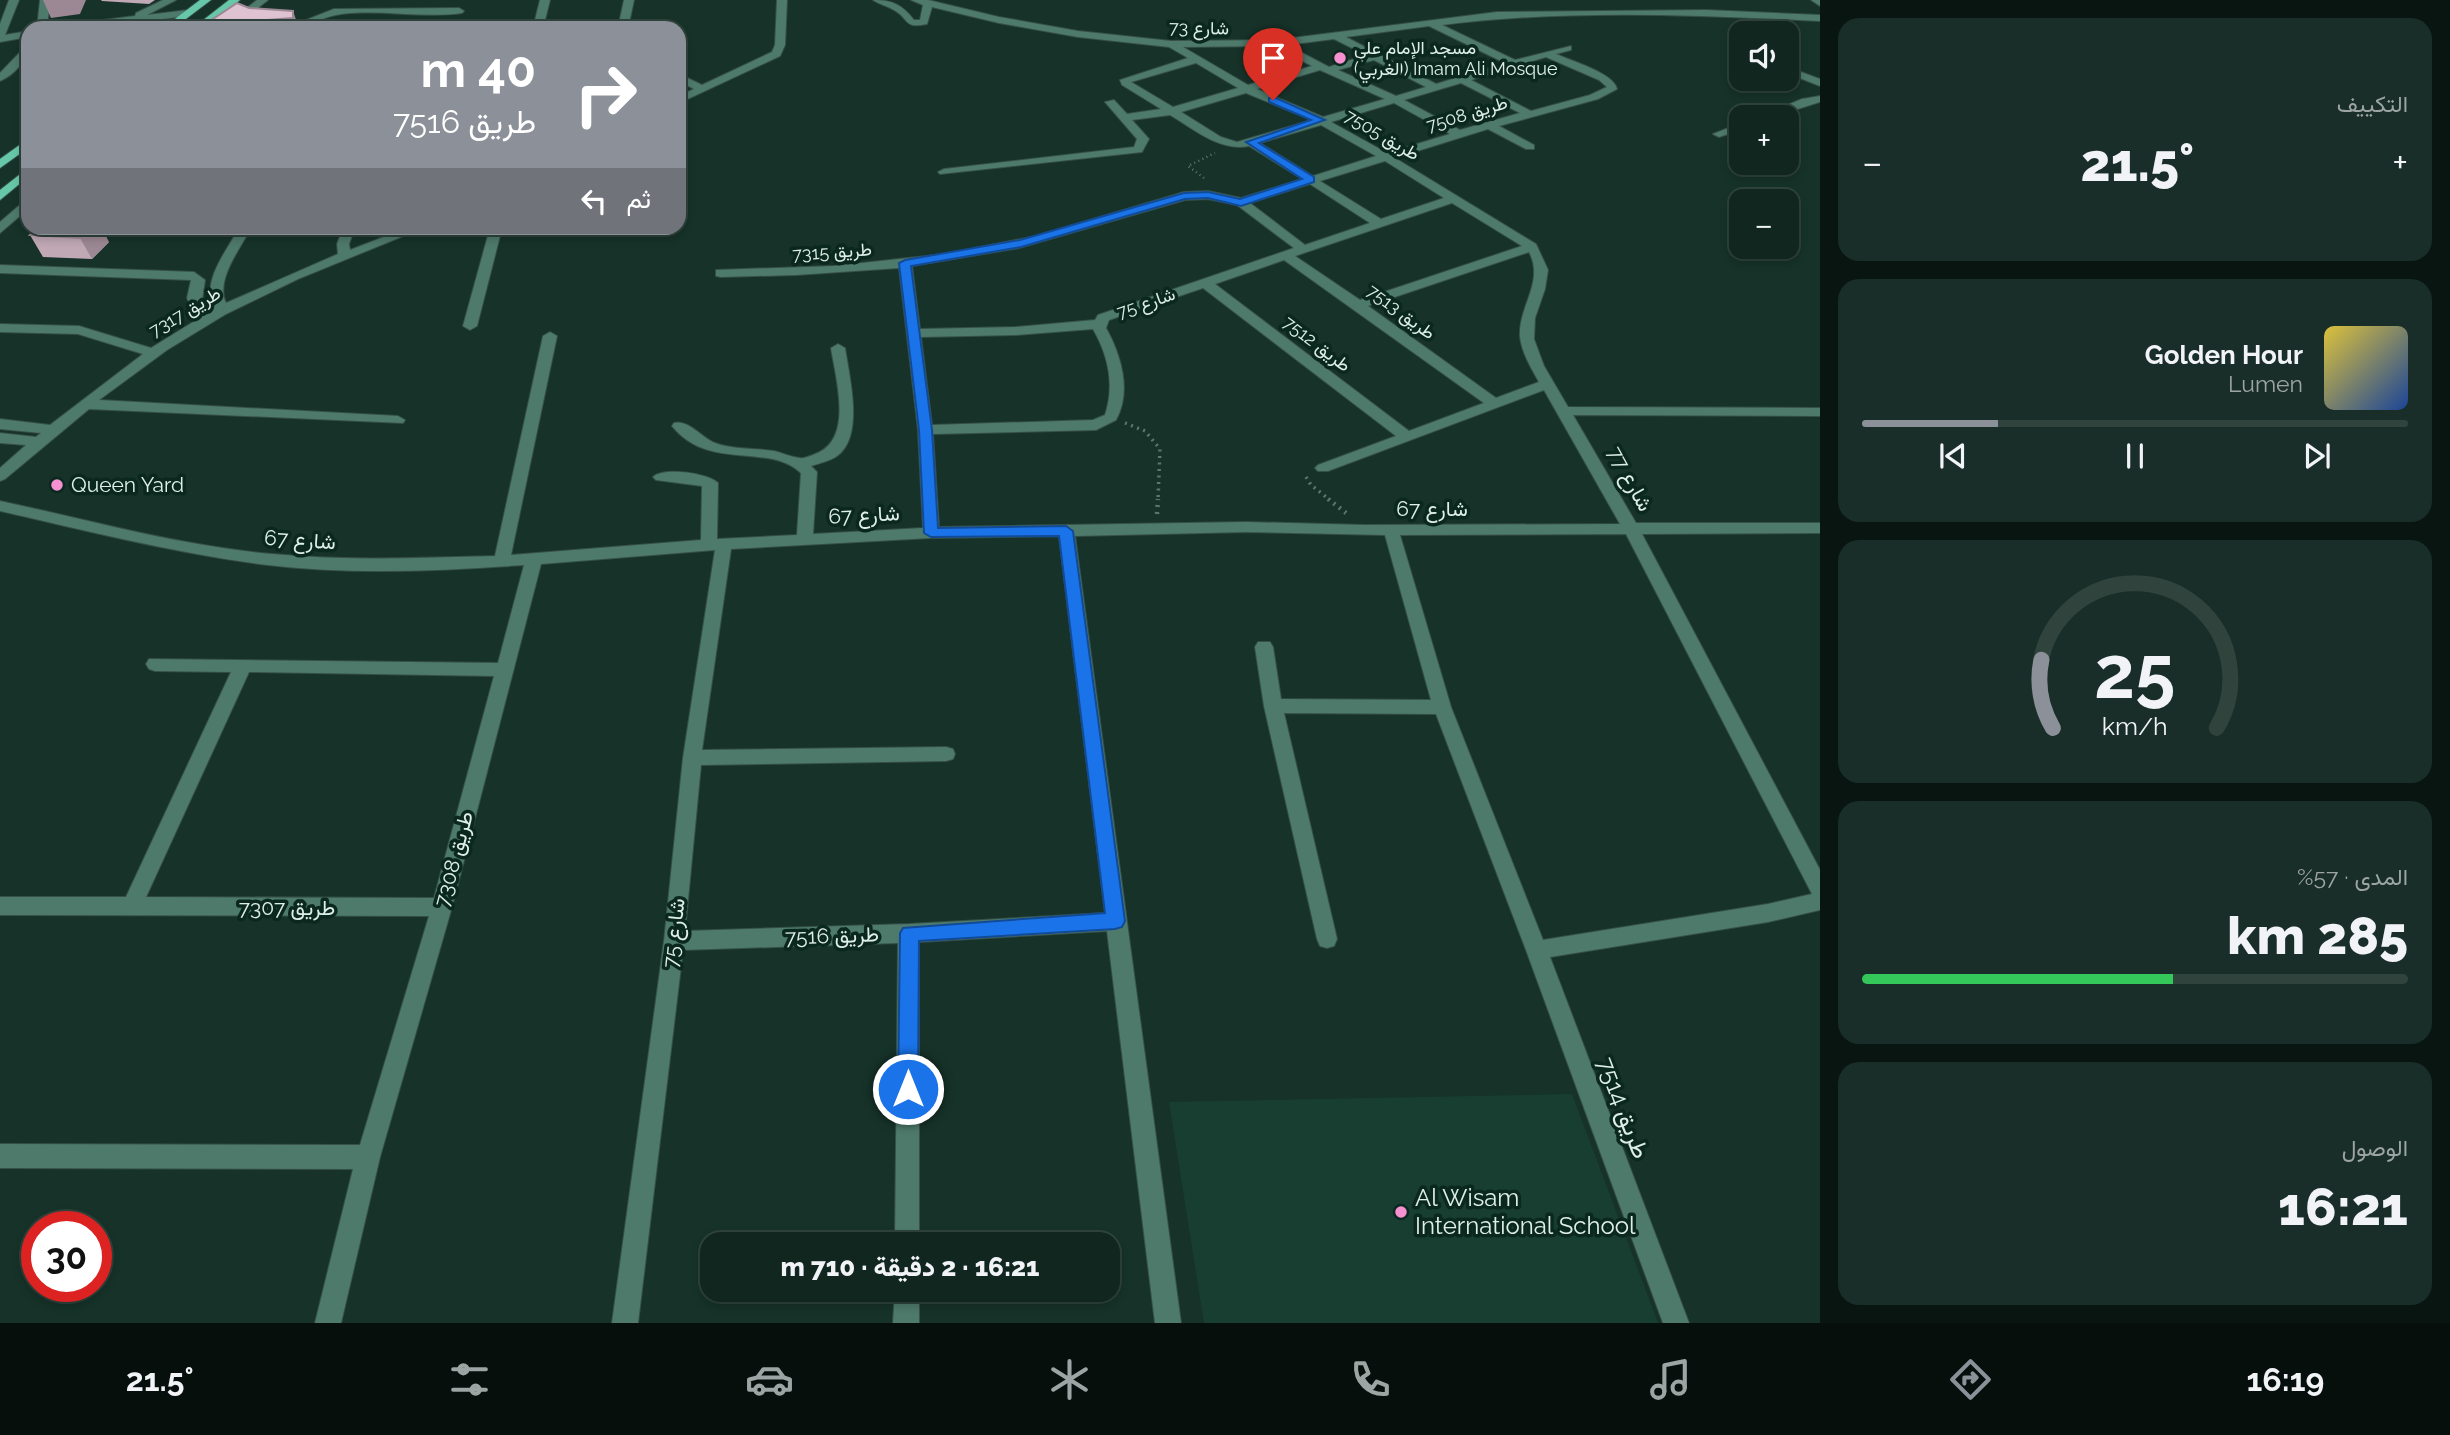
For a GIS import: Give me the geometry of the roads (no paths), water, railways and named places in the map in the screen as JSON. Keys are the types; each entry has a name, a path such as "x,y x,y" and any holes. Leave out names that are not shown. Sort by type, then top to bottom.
{"main road":[{"path":"177,21 206,0"},
{"path":"207,21 235,0"},
{"path":"0,165 21,148"},
{"path":"0,196 21,177"}],"street":[{"path":"14,0 0,38 21,35"},
{"path":"43,21 45,0"},
{"path":"125,21 171,0"},
{"path":"240,21 263,0"},
{"path":"540,21 545,0"},
{"path":"624,21 629,0"},
{"path":"686,97 776,54 780,45 782,0"},
{"path":"878,0 899,9 905,20 911,23 924,22 921,1"},
{"path":"1726,0 1747,15"},
{"name":"شارع 73","path":"921,1 999,20 1078,34 1171,44 1276,43 1430,23 1494,11 1820,18"},
{"path":"1782,8 1820,33"},
{"path":"309,21 334,12 459,11"},
{"path":"130,21 188,13"},
{"path":"1430,23 1512,63"},
{"path":"1336,36 1435,87"},
{"path":"1276,43 1325,69 1395,99 1459,134"},
{"name":"طريق 7505","path":"1171,44 1249,90 1321,120 1387,157 1532,247"},
{"path":"1194,60 1127,77 1126,83 1217,139 1237,145 1567,48"},
{"name":"طريق 7508","path":"1310,180 1489,125 1594,97 1608,92 1612,85 1603,78 1547,54"},
{"path":"1125,118 1173,111 1375,56"},
{"path":"0,78 21,57"},
{"path":"1801,75 1820,83"},
{"path":"1461,79 1529,114"},
{"path":"686,81 702,89"},
{"path":"1795,105 1820,99"},
{"path":"944,172 1138,150 1143,139 1110,102"},
{"path":"1489,125 1530,147"},
{"path":"1719,134 1729,130"},
{"path":"1251,142 1380,224"},
{"path":"1241,202 1310,180"},
{"name":"طريق 7315","path":"721,273 820,271 905,263 1021,243 1184,196 1225,197 1241,202 1303,249"},
{"name":"شارع 75","path":"925,430 1096,425 1111,417 1116,401 1116,379 1111,355 1099,324 1108,316 1454,198"},
{"path":"0,229 21,209"},
{"path":"223,310 216,295 217,282 241,235"},
{"path":"345,257 343,244 346,235"},
{"name":"طريق 7317","path":"0,476 85,404 152,353 223,310 400,235"},
{"path":"470,326 494,235"},
{"path":"1358,304 1532,247"},
{"name":"شارع 77","path":"1532,247 1542,269 1542,279 1526,327 1537,366 1566,411 1632,530 1820,890"},
{"name":"طريق 7513","path":"1285,256 1358,304 1493,403"},
{"path":"905,263 925,430 931,533"},
{"path":"0,269 194,276 199,279 194,298 196,303 223,310"},
{"name":"طريق 7512","path":"1205,283 1406,436"},
{"path":"913,333 1016,331 1099,324"},
{"path":"0,328 79,330 152,353"},
{"path":"502,561 550,336"},
{"path":"803,463 836,449 844,437 846,419 838,348"},
{"path":"1324,468 1548,384"},
{"path":"85,404 398,420"},
{"path":"1566,411 1820,412"},
{"path":"0,424 53,430"},
{"path":"679,426 696,440 713,448 788,458 803,463 810,471 805,540"},
{"path":"0,438 39,442"},
{"name":"شارع 75","path":"625,1323 674,942 716,545 710,483 699,479 661,477"},
{"name":"شارع 67","path":"0,506 200,550 270,560 385,565 502,561 931,533 1156,528 1820,528"},
{"name":"طريق 7514","path":"1391,530 1442,707 1537,950 1676,1323"},
{"path":"1066,531 1168,1323"},
{"name":"طريق 7308","path":"328,1323 368,1157 442,907 534,559"},
{"path":"1264,647 1273,706 1326,939"},
{"path":"155,664 504,670"},
{"path":"131,908 243,666"},
{"path":"1273,706 1442,707"},
{"path":"692,758 946,754"},
{"path":"1537,950 1768,914 1820,901"},
{"name":"طريق 7307","path":"0,906 442,907"},
{"name":"طريق 7516","path":"674,942 909,933 1115,921"},
{"path":"907,1232 909,933"},
{"path":"0,1156 368,1157"},
{"path":"906,1323 907,1302"}],"place":[{"name":"مسجد الإمام علي (الغربي) Imam Ali Mosque","path":"1340,58"},
{"name":"Queen Yard","path":"57,485"},
{"name":"Al Wisam International School","path":"1401,1212"}]}
